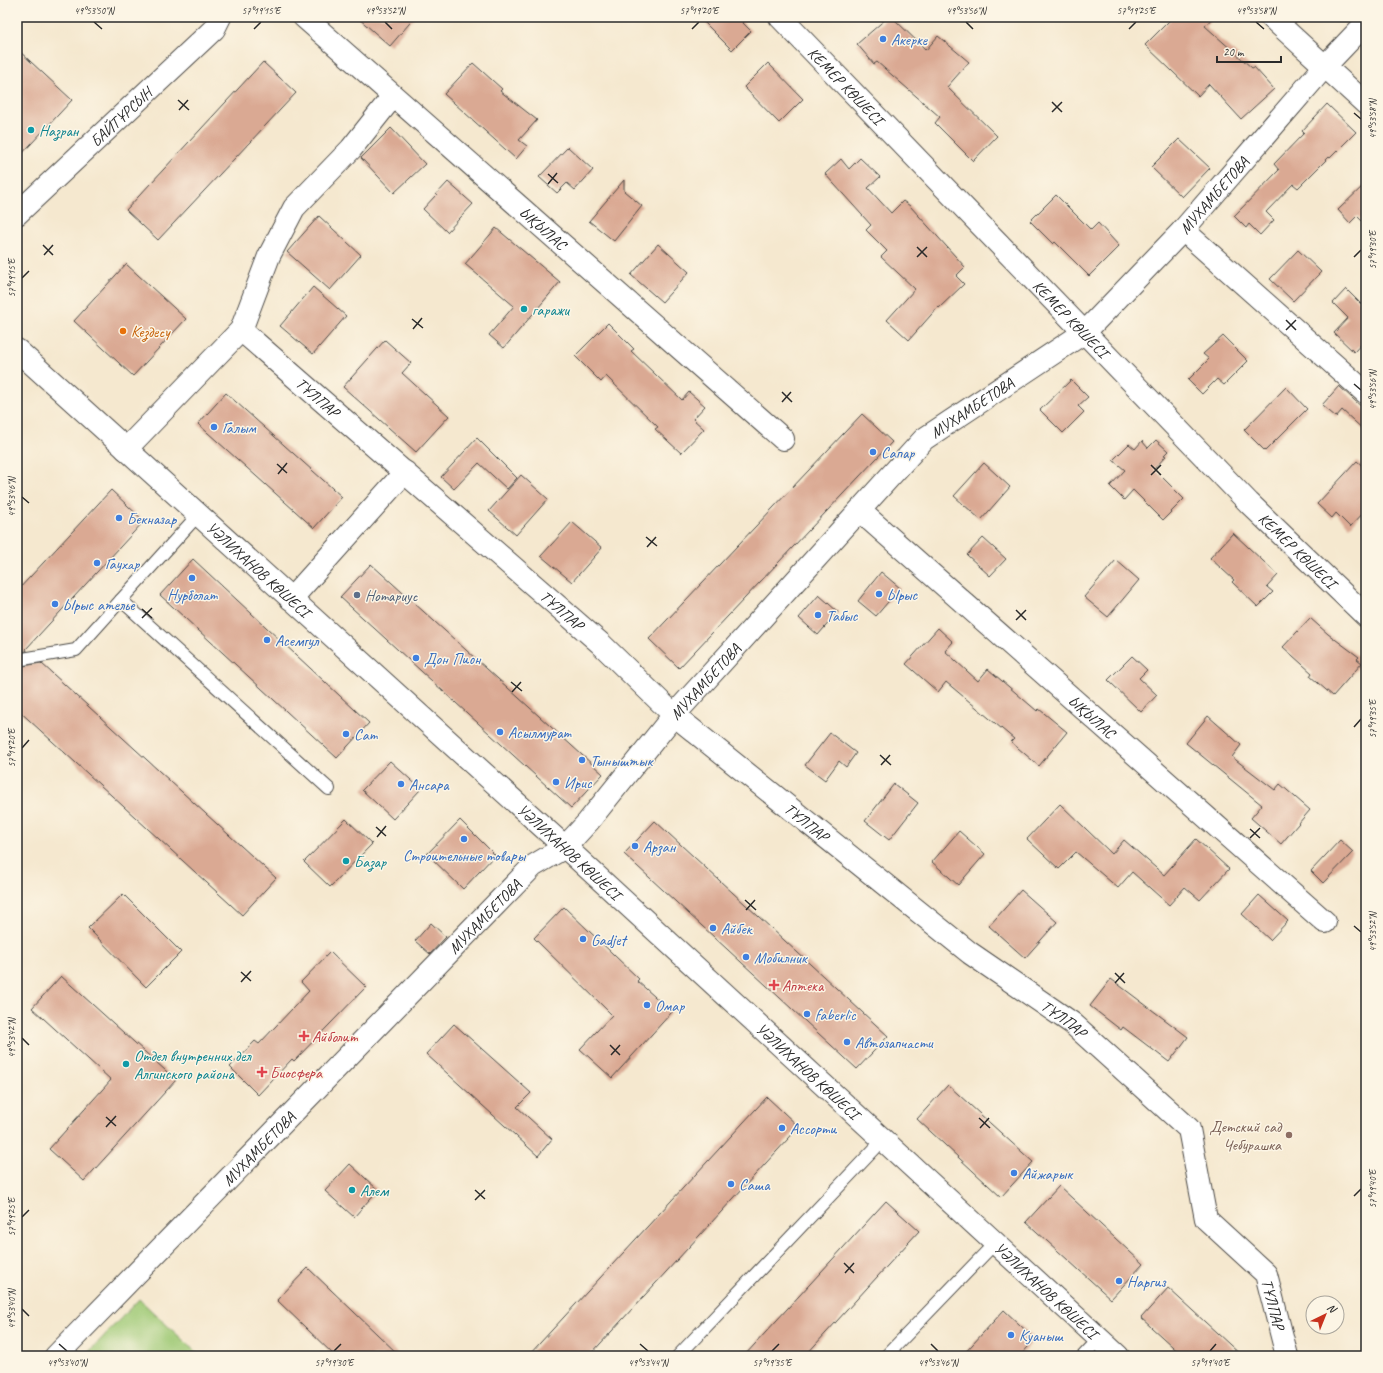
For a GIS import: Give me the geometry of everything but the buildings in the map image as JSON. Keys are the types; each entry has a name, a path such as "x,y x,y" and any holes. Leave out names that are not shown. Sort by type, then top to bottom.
{"street":[{"name":"БАЙТҰРСЫН","path":"17,214 214,29 220,17"},
{"name":"ЫҚЫЛАС","path":"304,17 783,439"},
{"name":"КЕМЕР КӨШЕСІ","path":"780,17 1249,503 1366,616"},
{"path":"1271,17 1366,104"},
{"name":"МУХАМБЕТОВА","path":"56,1356 533,866 565,847 588,822 674,715 924,439 1085,332 1183,230 1325,66 1366,23"},
{"path":"126,449 241,330 269,256 294,208 351,149 393,96"},
{"path":"1183,230 1366,393"},
{"name":"ТҰЛПАР","path":"241,330 600,643 674,715 970,953 1072,1023 1189,1129 1206,1220 1266,1274 1287,1356"},
{"name":"УӘЛИХАНОВ КӨШЕСІ","path":"17,350 565,847 1118,1356"},
{"path":"291,599 405,472"},
{"name":"ЫҚЫЛАС","path":"860,510 1325,922"}],"lane":[{"path":"17,660 76,650 198,515"},
{"path":"121,600 329,789"},
{"path":"678,1356 882,1140"},
{"path":"886,1356 995,1243"},
{"path":"1083,1356 1099,1339"}],"green space":[{"path":"139,1299 200,1356 85,1356"}],"place":[{"name":"Акерке","path":"883,39"},
{"name":"Назран","path":"31,130"},
{"name":"гаражи","path":"524,309"},
{"name":"Кездесу","path":"123,331"},
{"name":"Галым","path":"214,427"},
{"name":"Сапар","path":"873,452"},
{"name":"Бекназар","path":"119,518"},
{"name":"Гаухар","path":"97,563"},
{"name":"Нурболат","path":"192,578"},
{"name":"Ырыс","path":"879,594"},
{"name":"Нотариус","path":"357,595"},
{"name":"Ырыс ателье","path":"55,604"},
{"name":"Табыс","path":"818,615"},
{"name":"Асемгул","path":"267,640"},
{"name":"Дон Пион","path":"416,658"},
{"name":"Асылмурат","path":"500,732"},
{"name":"Сат","path":"346,734"},
{"name":"Тыныштык","path":"582,760"},
{"name":"Ирис","path":"556,782"},
{"name":"Ансара","path":"401,784"},
{"name":"Строительные товары","path":"464,839"},
{"name":"Арзан","path":"635,846"},
{"name":"Базар","path":"346,861"},
{"name":"Айбек","path":"713,928"},
{"name":"Gadjet","path":"583,939"},
{"name":"Мобилник","path":"746,957"},
{"name":"Аптека","path":"774,985"},
{"name":"Омар","path":"647,1005"},
{"name":"faberlic","path":"807,1014"},
{"name":"Айболит","path":"304,1036"},
{"name":"Автозапчасти","path":"847,1042"},
{"name":"Отдел внутренних дел Алгинского района","path":"126,1064"},
{"name":"Биосфера","path":"262,1072"},
{"name":"Ассорти","path":"782,1128"},
{"name":"Детский сад Чебурашка","path":"1289,1135"},
{"name":"Айжарык","path":"1014,1173"},
{"name":"Саша","path":"731,1184"},
{"name":"Алем","path":"352,1190"},
{"name":"Наргиз","path":"1119,1281"},
{"name":"Куаныш","path":"1011,1335"}]}
